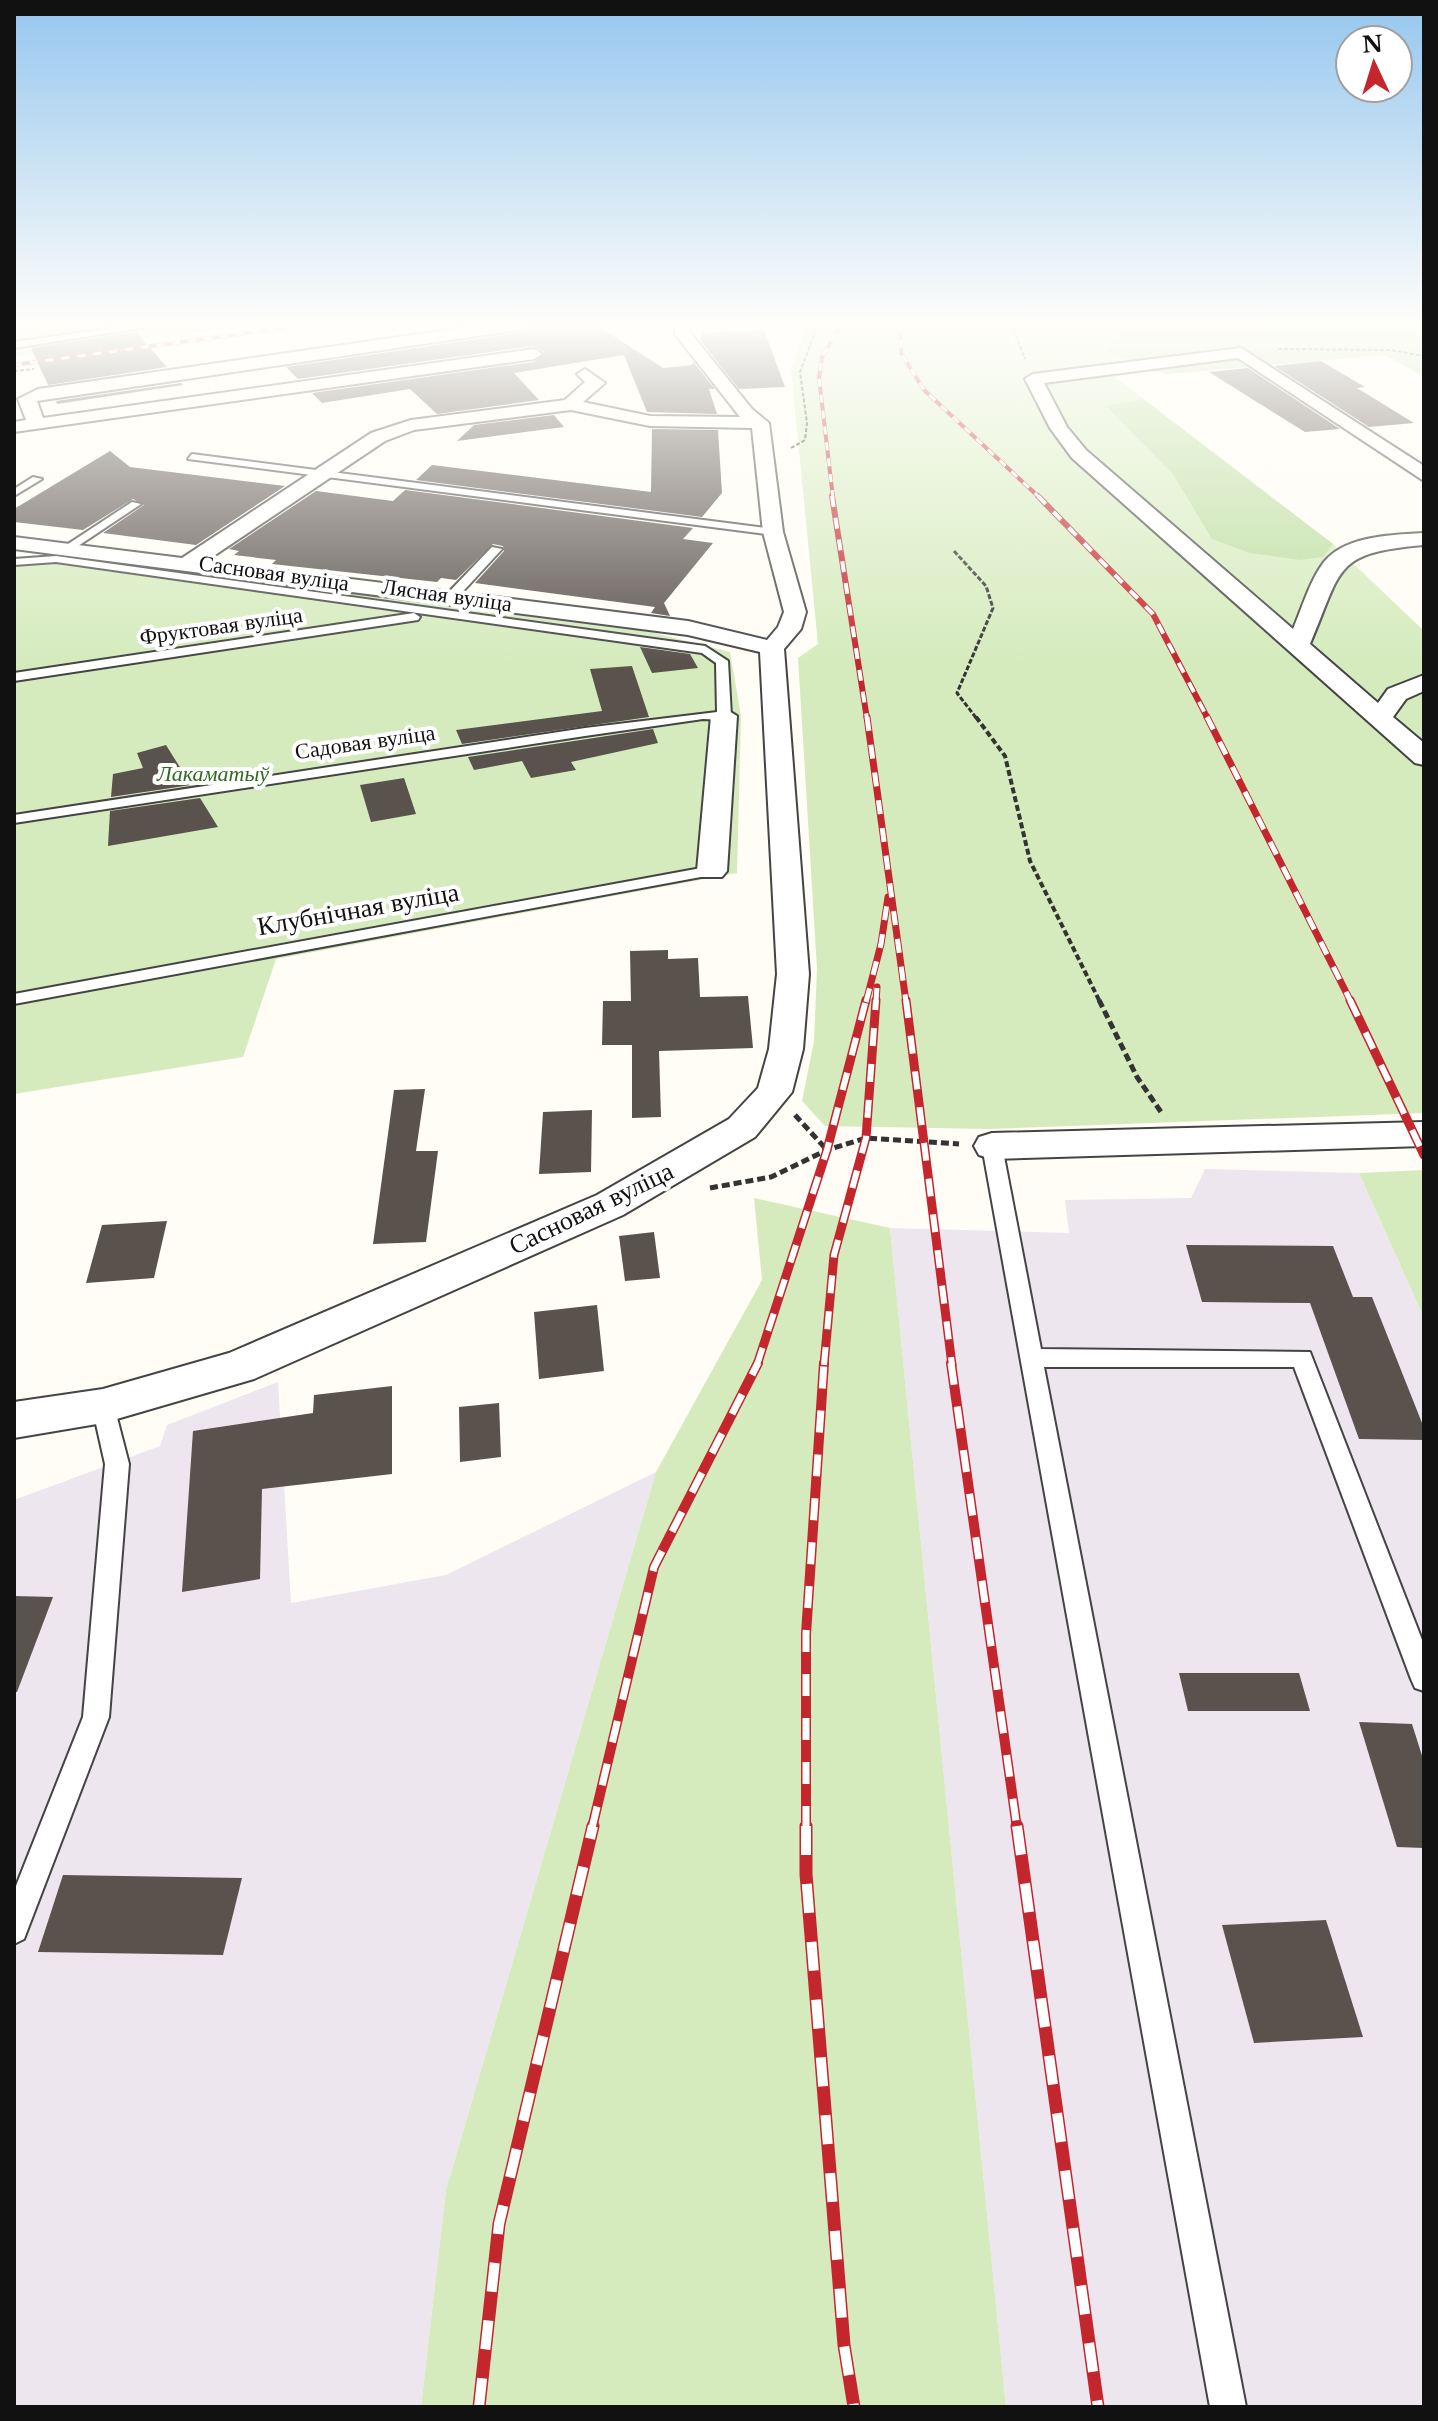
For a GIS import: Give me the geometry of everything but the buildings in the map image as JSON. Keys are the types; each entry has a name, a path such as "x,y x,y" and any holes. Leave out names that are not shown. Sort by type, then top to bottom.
{"street":[{"name":"Сасновая вуліца","path":"188,563 378,437"},
{"path":"761,437 773,532 795,612 789,629 772,648"},
{"path":"1066,437 1079,454 1296,648 1424,757"},
{"path":"1367,437 1424,475"},
{"path":"1296,648 1333,565 1340,557 1363,547 1424,539"},
{"path":"14,543 188,563"},
{"name":"Сасновая вуліца","path":"14,1420 103,1406 239,1367 610,1205 742,1128 774,1092 786,1049 793,974 772,648 688,628 443,605 188,563"},
{"path":"1379,719 1397,694 1424,682"},
{"path":"712,871 724,716"},
{"path":"992,1146 1424,1134"}],"lane":[{"path":"192,457 773,532"},
{"path":"14,493 37,479"},
{"path":"68,548 136,504"},
{"path":"443,605 496,549"},
{"name":"Лясная вуліца","path":"14,562 56,559 443,605 705,650 722,661 724,716"},
{"name":"Фруктовая вуліца","path":"14,677 443,605"},
{"name":"Садовая вуліца","path":"14,819 703,715 724,716"},
{"name":"Клубнічная вуліца","path":"14,999 712,871"},
{"path":"992,1146 1228,2407"},
{"path":"1031,1358 1302,1358 1424,1679"},
{"path":"14,1929 96,1717 117,1464 103,1406"}],"path":[{"path":"764,463 805,437"},
{"path":"954,551 986,586 993,608 957,693 1005,756 1030,861 1137,1077 1182,1143"},
{"path":"774,1092 827,1150"},
{"path":"698,1190 771,1177 827,1150 866,1138 992,1146"}],"shaded area":[{"path":"1205,1169 1359,1173 1424,1318 1424,2407 1006,2407 890,1228 1069,1233 1065,1200 1191,1198"},
{"path":"278,1382 291,1603 446,1575 656,1472 446,2190 421,2407 14,2407 14,1500 160,1446 167,1425"}],"green space":[{"path":"798,437 1193,437 1333,544 1424,631 1424,1113 989,1129 825,1126 802,1101 814,1041 817,969 798,658 818,644"},
{"path":"1137,437 1193,437 1333,544 1323,557 1300,560 1250,553 1212,539 1173,474"},
{"name":"Лакаматыў","path":"46,555 639,629 730,652 741,716 737,873 276,959 243,1057 14,1094 14,558"},
{"path":"1424,1170 1424,1318 1359,1173"},
{"path":"754,1198 890,1228 1006,2407 421,2407 446,2190 656,1472 762,1280"}],"railway":[{"path":"826,437 833,498"},
{"path":"974,437 1039,497"},
{"path":"832,496 867,719"},
{"path":"1039,497 1153,614 1208,719"},
{"path":"867,717 906,1002"},
{"path":"1207,717 1350,1000"},
{"path":"866,1002 881,944 888,897"},
{"path":"876,1002 877,987"},
{"path":"757,1365 827,1150 866,1000"},
{"path":"824,1365 834,1255 866,1138 876,1000"},
{"path":"906,1000 952,1365"},
{"path":"1350,1000 1424,1155"},
{"path":"824,1363 806,1634 806,1874 844,2345 854,2407"},
{"path":"951,1363 1017,1828"},
{"path":"592,1828 654,1567 757,1365"},
{"path":"479,2407 499,2224 593,1826"},
{"path":"1017,1826 1098,2407"}]}
